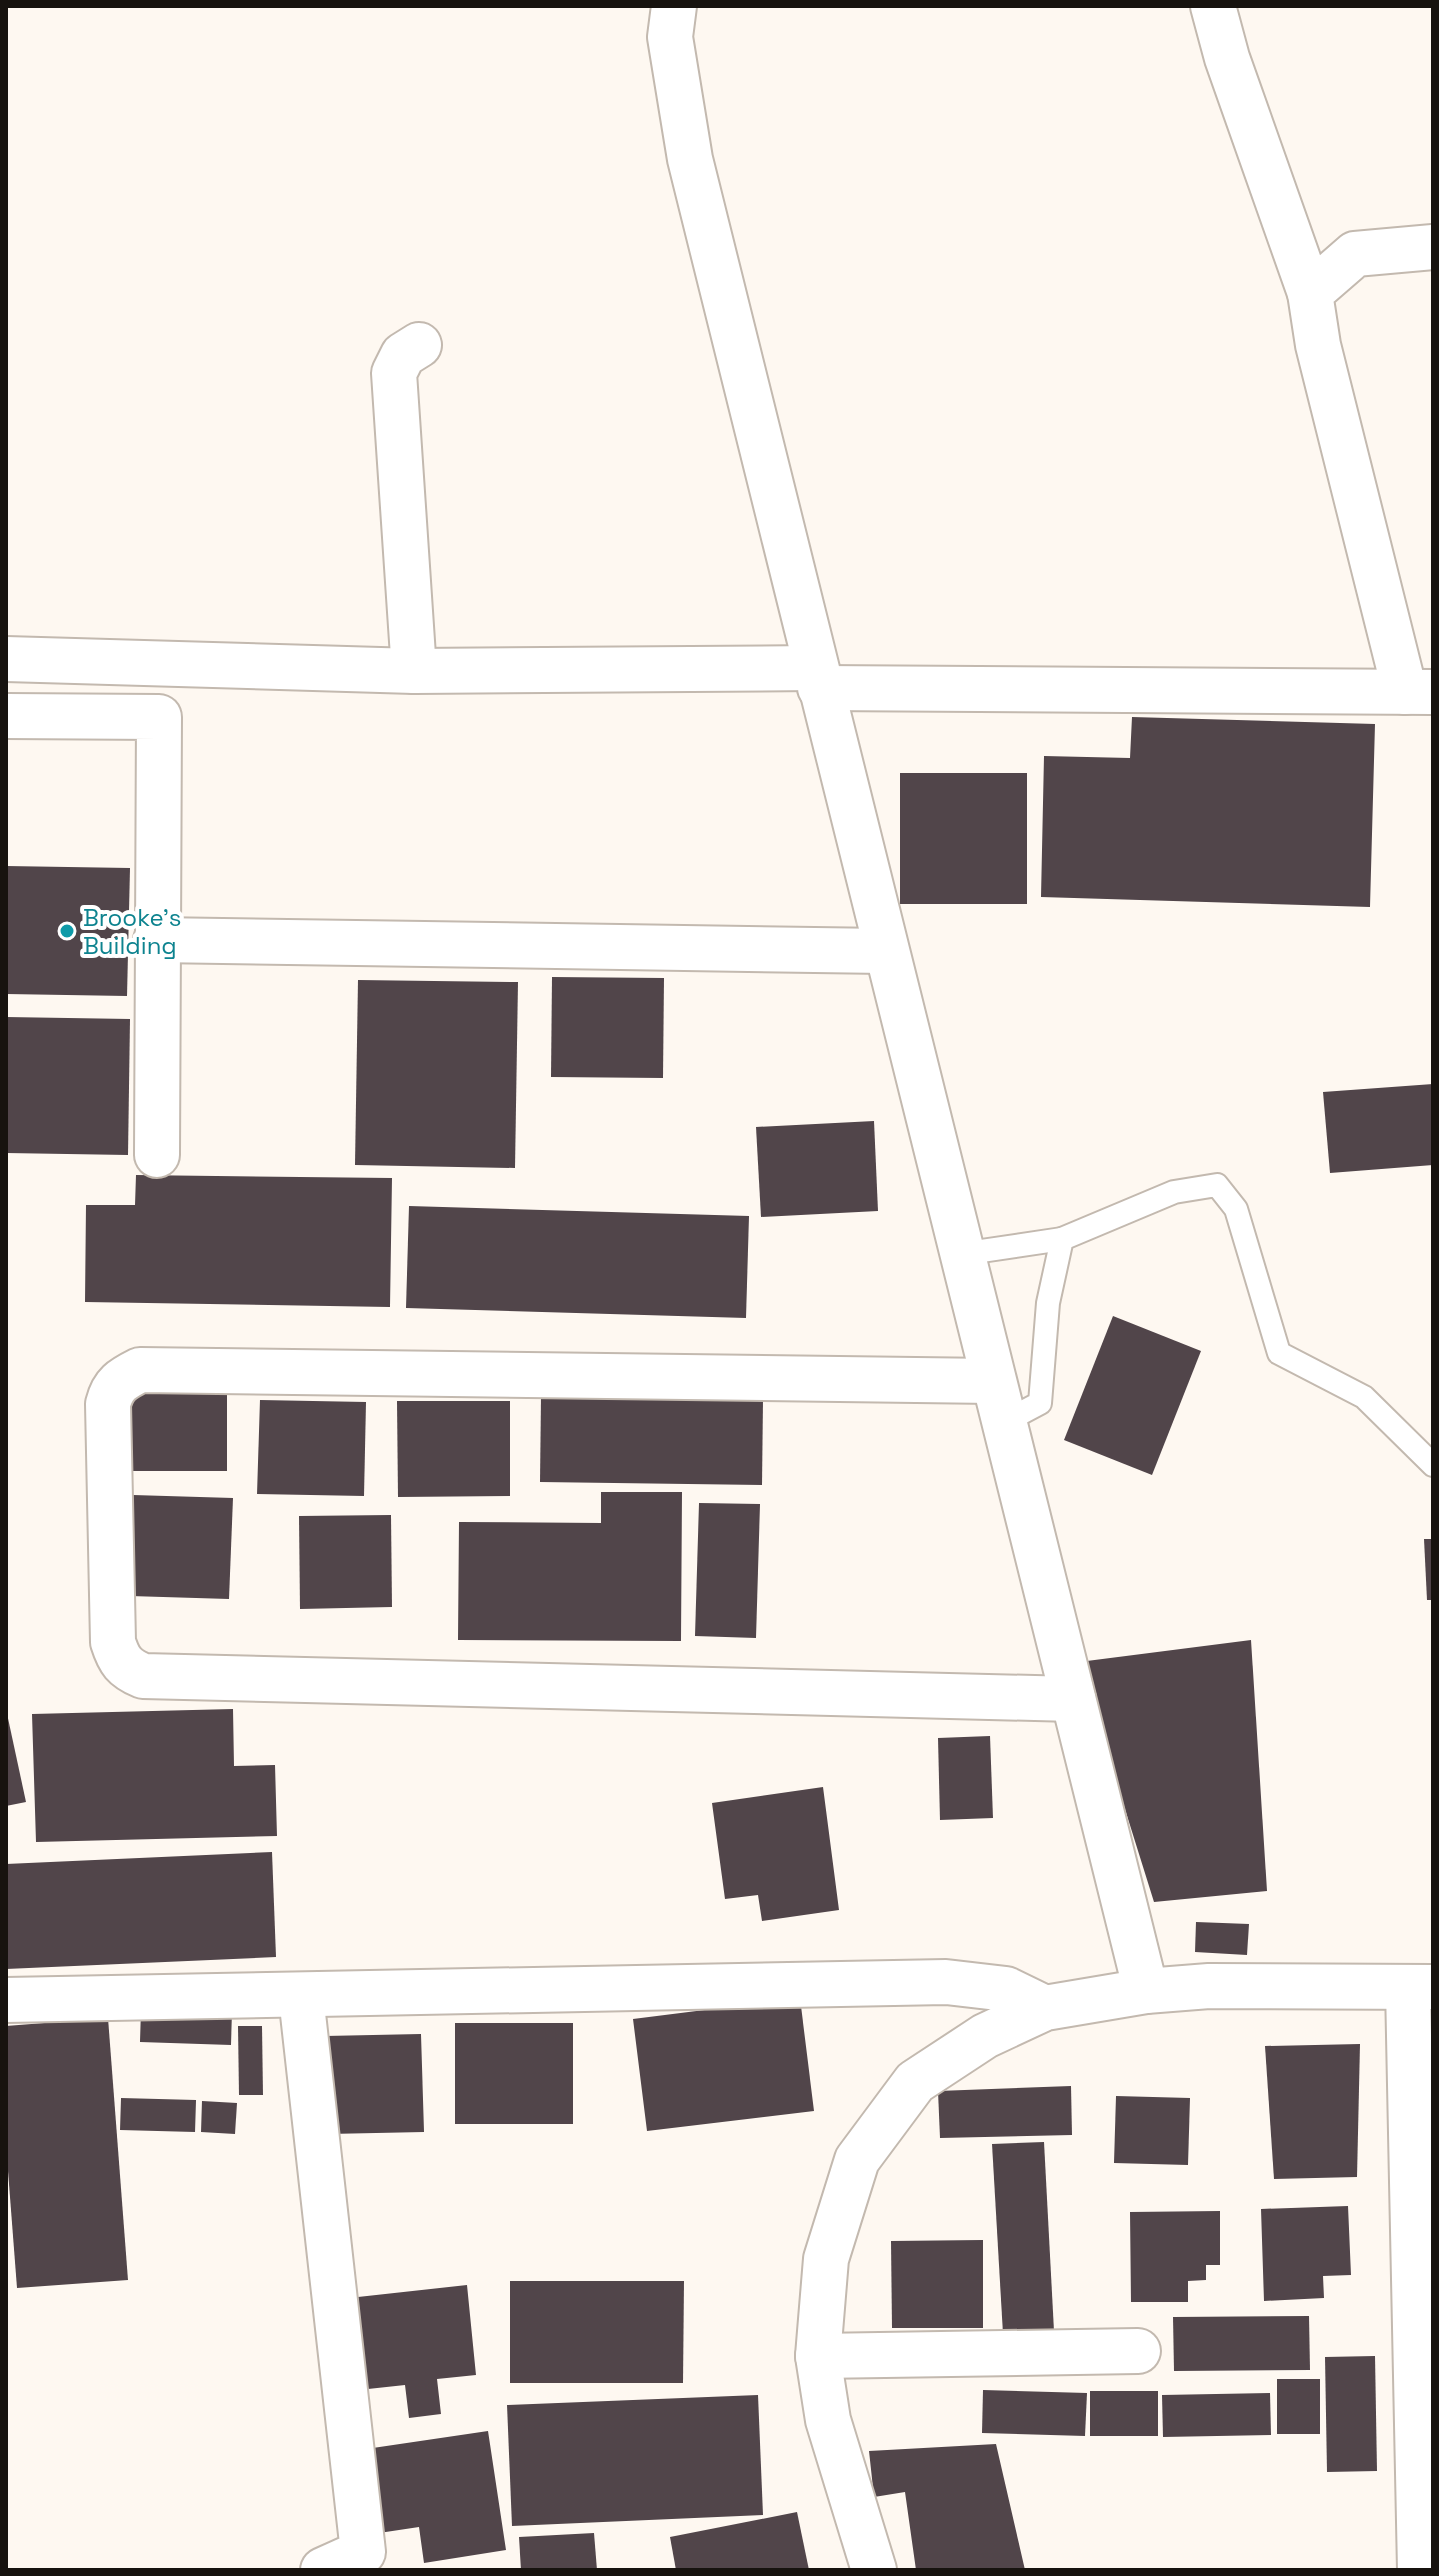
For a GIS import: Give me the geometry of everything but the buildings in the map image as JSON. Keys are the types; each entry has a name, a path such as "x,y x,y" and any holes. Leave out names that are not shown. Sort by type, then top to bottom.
{"street":[{"path":"674,6 670,37 690,159 1146,1991"},
{"path":"6,659 414,671 1419,692 1318,345 1310,293 1227,58 1213,6"},
{"path":"1310,293 1355,254 1433,247"},
{"path":"414,671 394,373 403,355 419,345"},
{"path":"6,716 159,717 157,1155"},
{"path":"156,940 885,951"},
{"path":"1000,1401 140,1370 122,1378 112,1388 108,1404 113,1642 118,1660 128,1670 143,1676 1073,1699"},
{"path":"6,2000 946,1982 1006,1989 1045,2008"},
{"path":"874,2570 828,2420 818,2356 826,2259 857,2160 915,2082 985,2036 1045,2008 1146,1991 1209,1986 1421,1987 1420,2570"},
{"path":"301,1996 363,2552 323,2570"},
{"path":"818,2356 1138,2351"}],"lane":[{"path":"961,1254 1062,1239 1174,1192 1217,1185 1236,1209 1279,1353 1364,1397 1433,1465"},
{"path":"1000,1401 1040,1403 1048,1303 1062,1239"}],"place":[{"name":"Brooke's Building","path":"67,931"}]}
